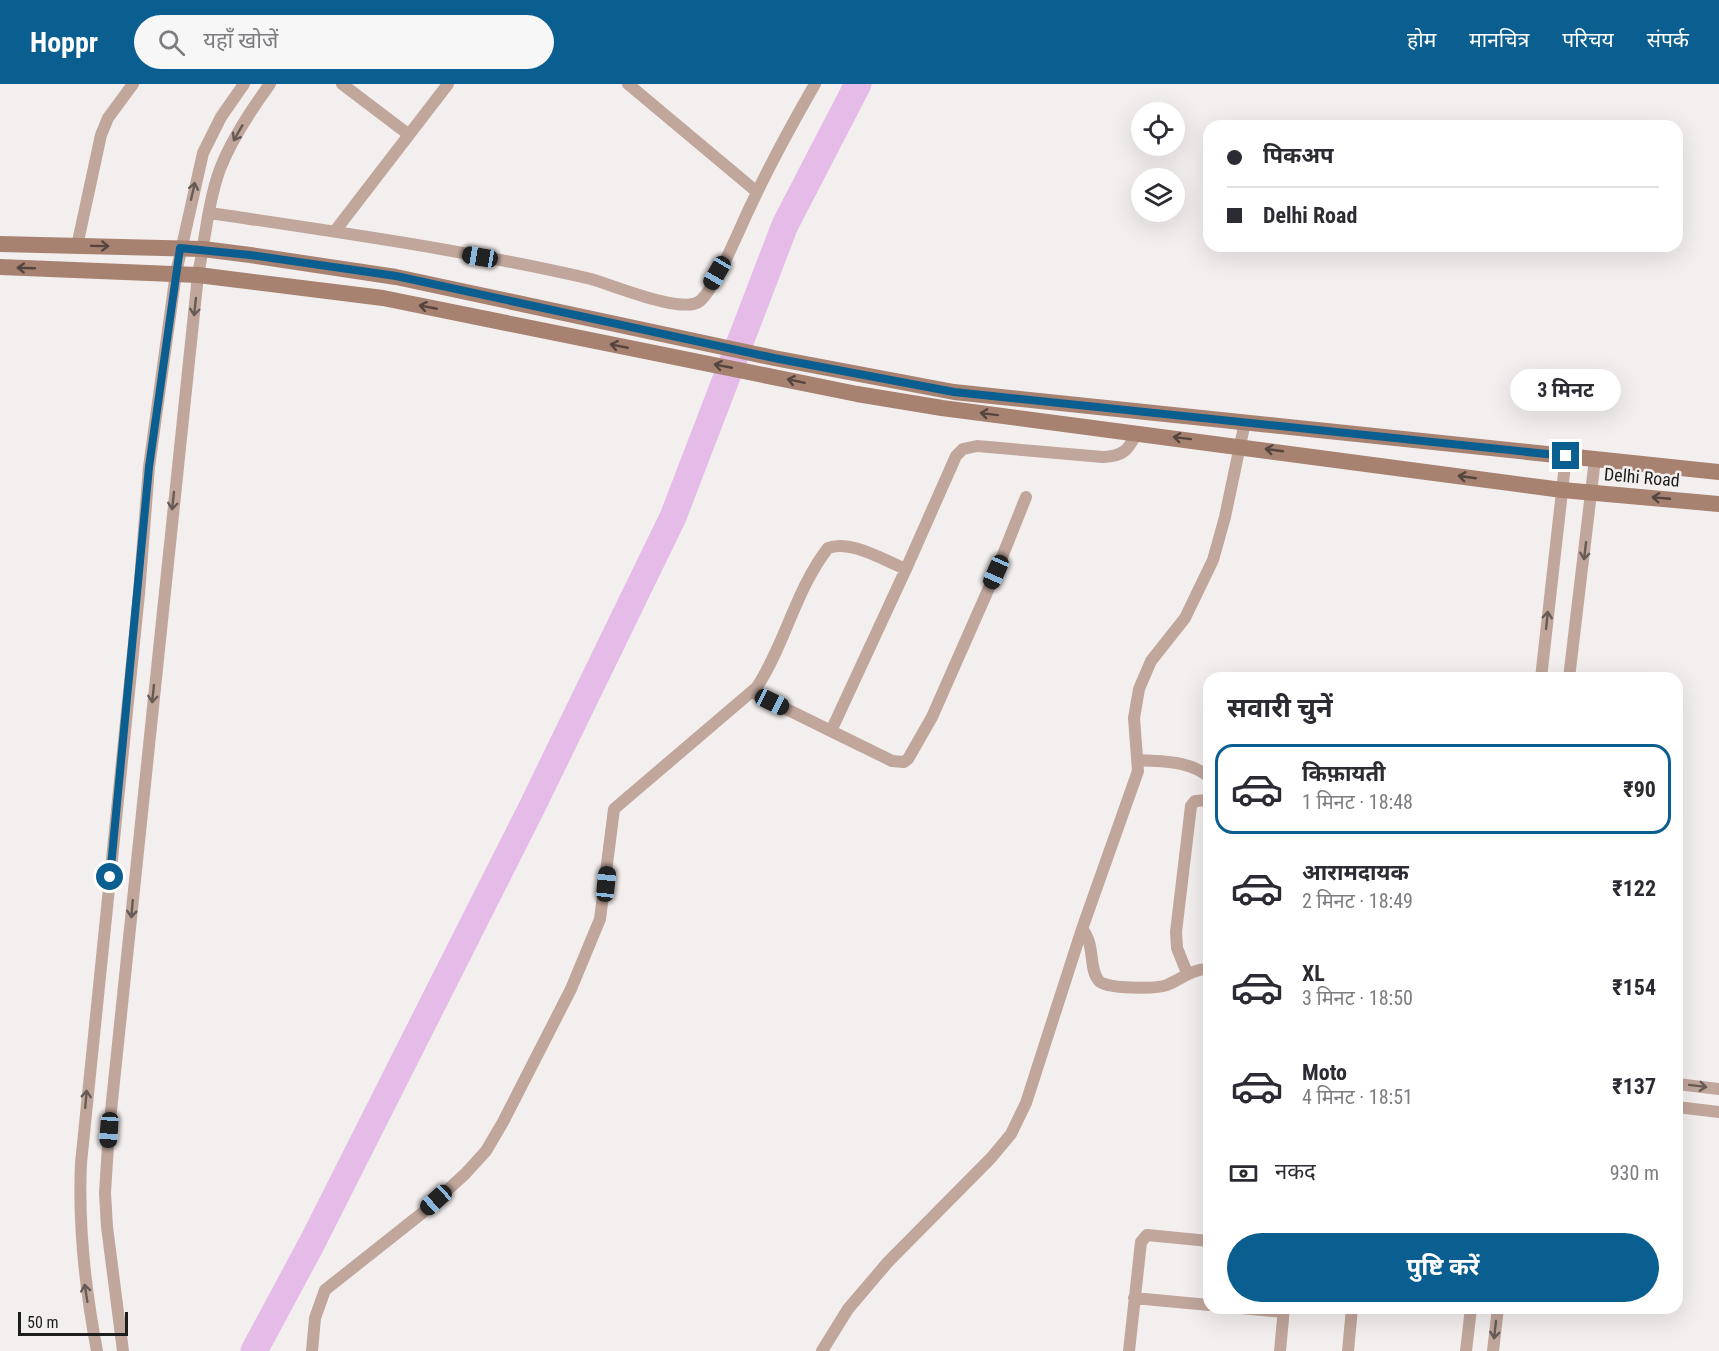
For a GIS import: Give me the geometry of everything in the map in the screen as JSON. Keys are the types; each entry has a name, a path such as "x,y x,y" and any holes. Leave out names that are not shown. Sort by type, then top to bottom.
{"main road":[{"name":"Delhi Road","path":"0,244 203,249 396,276 774,358 954,392 1719,472"},
{"name":"Delhi Road","path":"0,267 176,273 383,297 942,408 1562,490 1719,504"}],"street":[{"path":"77,246 101,135 108,118 133,84"},
{"path":"97,1351 82,1262 79,1199 81,1163 139,594 149,467 180,248 203,153 220,117 244,84"},
{"path":"123,1351 107,1227 105,1193 109,1130 198,275 210,213 227,153 270,84"},
{"path":"342,84 408,134"},
{"path":"335,231 448,84"},
{"path":"628,84 757,192"},
{"path":"210,213 335,231 592,280 670,303 690,306 699,302 712,283 814,84"},
{"path":"822,1351 848,1309 888,1262 1011,1134 1026,1103 1082,930 1135,782 1139,760 1134,732 1139,689 1151,661 1185,618 1202,586 1225,517 1245,422"},
{"path":"831,731 956,456 963,449 977,446 1103,458 1127,452 1137,433"},
{"path":"1542,672 1566,456"},
{"path":"1570,672 1595,459"},
{"path":"752,692 892,761 904,762 911,755 936,707 1026,498"},
{"path":"312,1351 315,1318 325,1290 421,1214 465,1174 486,1151 503,1122 571,989 600,919 614,809 752,692 772,666 797,607 828,548 836,544 851,547 906,569"},
{"path":"1139,760 1185,764 1196,767 1203,772"},
{"path":"1187,972 1177,948 1176,932 1191,806 1195,801 1203,800"},
{"path":"1082,930 1091,943 1095,974 1099,981 1107,985 1158,987 1167,985 1187,972 1203,970"},
{"path":"1683,1085 1719,1089"},
{"path":"1683,1108 1719,1112"},
{"path":"1129,1351 1141,1242 1147,1235 1203,1240"},
{"path":"1134,1298 1203,1304"},
{"path":"1280,1351 1284,1314"},
{"path":"1348,1351 1351,1314"},
{"path":"1466,1351 1469,1314"},
{"path":"1493,1351 1496,1314"}],"waterway":[{"path":"254,1351 312,1243 532,807 673,517 785,225 858,84"}],"route":[{"path":"110,877 139,594 149,467 180,248 250,255 396,276 774,358 954,392 1566,456"}]}
